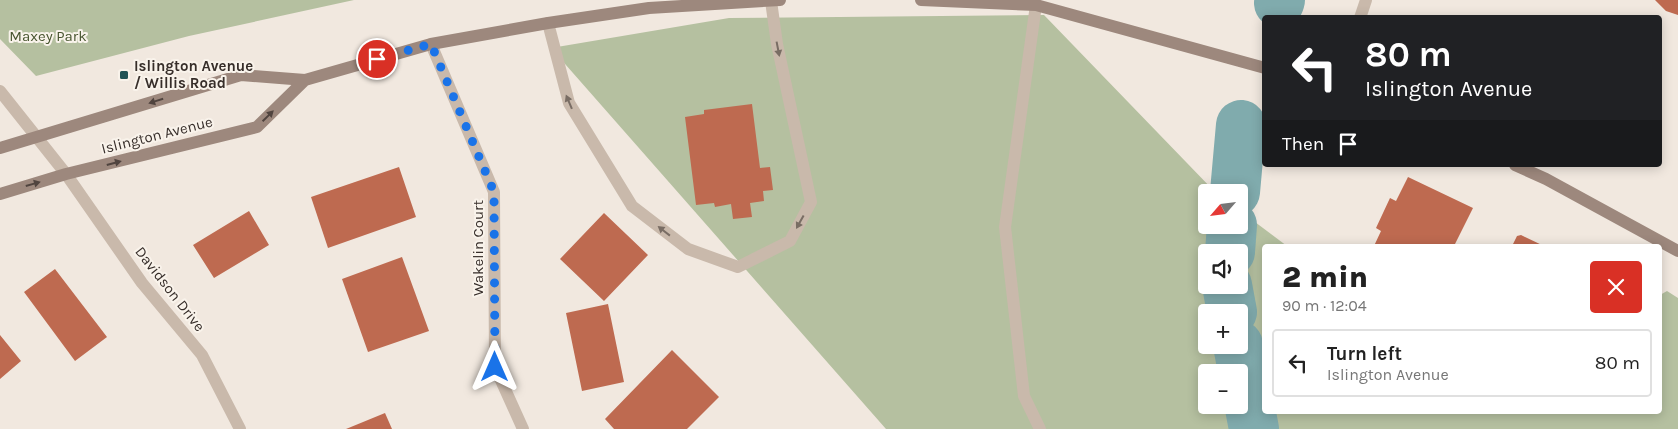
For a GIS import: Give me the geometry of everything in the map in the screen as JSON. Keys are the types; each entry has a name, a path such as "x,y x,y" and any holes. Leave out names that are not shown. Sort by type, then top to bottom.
{"main road":[{"name":"Islington Avenue","path":"0,148 241,75 305,80 431,44 548,23 649,8 780,0"},
{"path":"921,0 1036,5 1262,67"},
{"name":"Islington Avenue","path":"0,194 66,174 257,127 305,80"},
{"path":"1519,167 1546,179 1678,252"}],"street":[{"path":"548,23 569,103 632,206 688,250 738,267 790,241 811,202 777,44 770,0"},
{"path":"1361,15 1366,0"},
{"path":"1036,5 1005,227 1024,396 1040,429"},
{"name":"Wakelin Court","path":"431,44 494,192 495,367 523,429"},
{"name":"Davidson Drive","path":"0,91 66,174 142,283 202,355 240,429"}],"green space":[{"name":"Maxey Park","path":"0,0 354,0 189,36 36,76 0,39"},
{"path":"1044,15 1207,184 1198,184 1198,234 1248,234 1248,217 1284,244 1262,244 1262,414 1662,414 1662,294 1667,291 1678,298 1678,429 886,429 551,48 729,18"}],"building":[{"path":"1655,0 1678,0 1678,15 1666,11"},
{"path":"752,104 760,168 770,167 773,190 763,191 764,201 750,203 752,217 733,219 731,204 715,207 714,203 696,205 685,117 704,114 704,110"},
{"path":"399,167 416,217 328,248 311,197"},
{"path":"1408,177 1473,208 1455,244 1375,244 1381,231 1376,228 1390,198 1396,201"},
{"path":"249,211 269,245 214,278 193,245"},
{"path":"604,213 648,255 604,301 560,259"},
{"path":"1521,235 1540,244 1513,244 1517,236"},
{"path":"402,257 429,331 368,352 342,279"},
{"path":"55,269 107,337 75,361 24,292"},
{"path":"608,304 624,382 582,391 566,313"},
{"path":"0,335 21,361 0,379"},
{"path":"672,350 719,397 687,429 614,429 605,419"},
{"path":"385,413 392,429 346,429"}],"waterway":[{"path":"1236,184 1241,125"},
{"path":"1231,234 1231,244"},
{"path":"1229,294 1231,304"},
{"path":"1240,354 1254,429"}],"place":[{"name":"Islington Avenue / Willis Road","path":"124,75"}],"route":[{"path":"377,59 431,44 494,192 495,367"}]}
